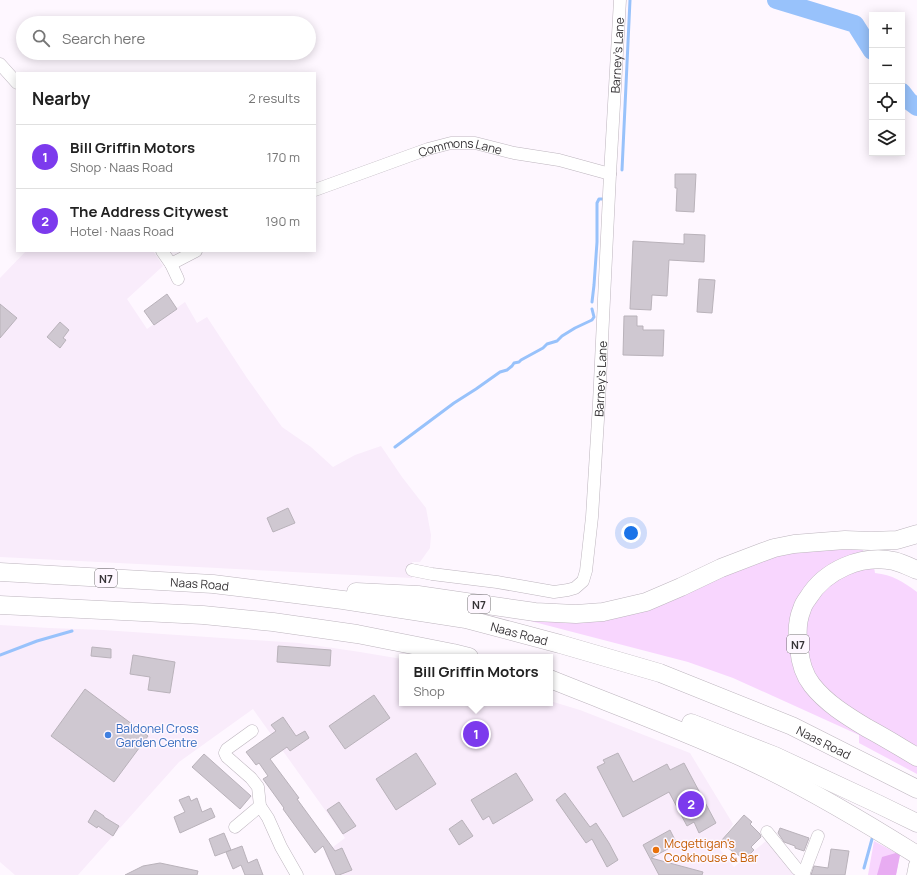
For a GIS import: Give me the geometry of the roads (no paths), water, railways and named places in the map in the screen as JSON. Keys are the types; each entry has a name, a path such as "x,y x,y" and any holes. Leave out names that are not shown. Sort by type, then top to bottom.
{"highway":[{"name":"N7","path":"213,584 418,595 535,612 576,614 603,612 646,602 721,568 774,548 794,544 832,541 898,540 917,534"},
{"name":"N7","path":"917,570 895,561 864,560 834,572 820,582 802,608 799,619 798,639 800,662 811,684 827,701 848,716 917,757"},
{"name":"Naas Road","path":"0,572 213,584 343,600 466,619 660,673 792,726 917,789"},
{"path":"0,605 203,615 274,622 357,634 457,654"},
{"path":"553,680 639,704 768,753 917,823"},
{"path":"553,680 688,734 750,762 849,813 917,855"}],"main road":[{"path":"915,875 917,865"}],"street":[{"name":"Barney's Lane","path":"412,570 554,592 575,588 583,581 586,571 593,502 620,0"},
{"path":"0,64 16,82"},
{"name":"Commons Lane","path":"316,190 428,149 451,143 475,143 514,153 559,160 610,174"},
{"path":"163,252 171,264 178,279"},
{"path":"171,264 194,252"},
{"path":"252,731 227,749 225,753 227,757 251,778 258,787 260,806 268,818 281,847 297,875"},
{"path":"235,827 260,806"},
{"path":"767,832 797,869 804,874 818,836"}],"waterway":[{"path":"622,170 630,0"},
{"path":"776,0 855,24 870,48"},
{"path":"905,96 917,107"},
{"path":"592,302 597,242 597,203 599,199 602,199"},
{"path":"395,447 454,403 500,372 507,370 514,363 519,362 543,348 547,344 557,341 575,328 592,320 594,317 592,309"},
{"path":"0,655 37,641 72,631"},
{"path":"864,868 872,839"}],"place":[{"name":"Bill Griffin Motors","path":"476,734"},
{"name":"Baldonel Cross Garden Centre","path":"108,735"},
{"name":"The Address Citywest","path":"691,804"},
{"name":"Mcgettigan's Cookhouse & Bar","path":"656,850"}]}
